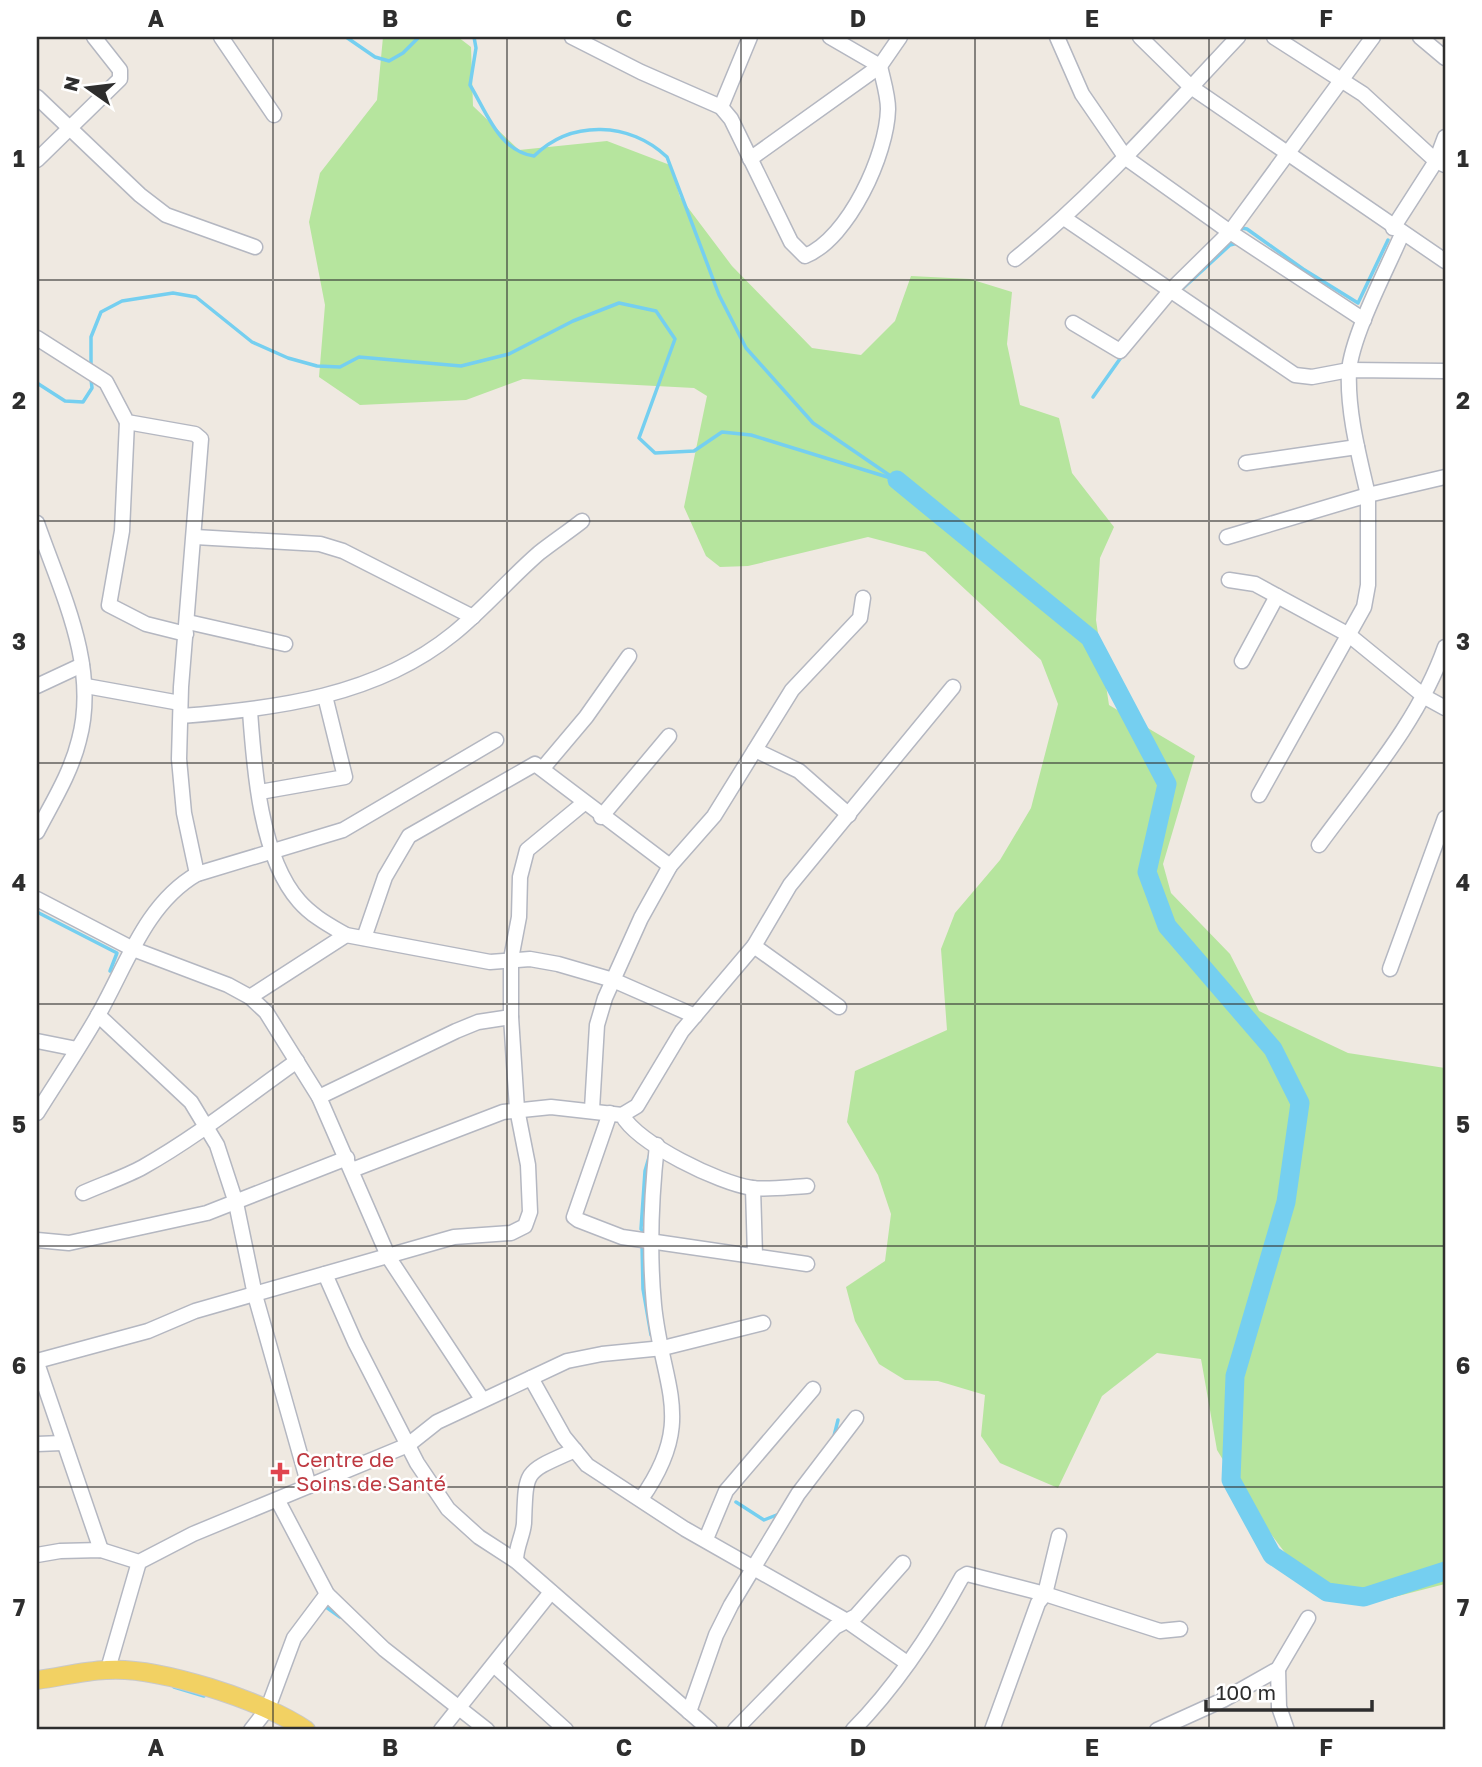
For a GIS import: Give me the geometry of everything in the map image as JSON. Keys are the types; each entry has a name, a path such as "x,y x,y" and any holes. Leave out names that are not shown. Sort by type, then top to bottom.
{"main road":[{"path":"37,1680 108,1669 150,1673 268,1709 306,1730"}],"street":[{"path":"37,160 71,130 122,75 94,37"},
{"path":"221,37 274,115"},
{"path":"721,107 750,37"},
{"path":"830,37 880,66"},
{"path":"750,159 880,66 900,37"},
{"path":"1057,37 1082,94 1126,158 1230,232 1364,320"},
{"path":"1140,37 1191,87 1445,261"},
{"path":"1015,259 1064,218 1126,158 1238,37"},
{"path":"1274,37 1380,108 1441,163"},
{"path":"1073,323 1120,351 1171,290 1230,232 1373,37"},
{"path":"1420,37 1445,58"},
{"path":"578,38 640,72 721,107 731,119 792,242 803,255 808,256 835,233 879,158 888,112 880,66"},
{"path":"37,97 140,195 166,215 255,247"},
{"path":"1259,794 1364,607 1368,584 1368,495 1357,447 1349,370 1364,320 1398,231 1441,163 1445,137"},
{"path":"1064,218 1295,375 1312,377 1349,370 1445,371"},
{"path":"37,338 103,380 127,422 122,531 108,605 146,624 285,644"},
{"path":"127,422 199,435 195,537 179,760 184,813 197,874"},
{"path":"1246,463 1357,447"},
{"path":"1227,537 1368,495 1445,477"},
{"path":"86,687 181,710 250,711 325,696 408,666 473,617 539,554 582,521"},
{"path":"37,523 77,641 86,687 80,738 71,765 37,832"},
{"path":"195,537 320,544 343,551 473,617"},
{"path":"1229,580 1255,584 1349,635 1425,697 1445,708"},
{"path":"1242,661 1277,596"},
{"path":"592,1109 595,1034 603,1001 670,866 714,816 792,690 860,618 863,598"},
{"path":"1319,845 1425,697 1445,647"},
{"path":"544,768 586,717 629,656"},
{"path":"37,686 82,665"},
{"path":"807,1264 622,1237 574,1217 616,1114 637,1106 682,1031 754,946 790,885 953,687"},
{"path":"260,792 345,777 325,696"},
{"path":"250,711 260,792 273,851 287,885 313,915 346,935 490,962 511,959 558,964 613,980 695,1016"},
{"path":"601,817 669,736"},
{"path":"37,1113 98,1015 158,906 180,884 197,874 358,823 496,740"},
{"path":"755,750 799,771 849,815"},
{"path":"364,938 385,877 409,836 532,764 544,768 601,817 670,866"},
{"path":"101,1550 62,1443 37,1362 148,1331 195,1311 389,1258 454,1237 511,1233 525,1226 530,1212 528,1165 517,1109 511,1017 511,959 519,917 520,877 527,850 584,803"},
{"path":"1390,969 1445,818"},
{"path":"37,899 133,949 228,985 250,997 266,1012 319,1097 389,1258 482,1399"},
{"path":"250,997 346,935"},
{"path":"754,946 839,1007"},
{"path":"98,1015 191,1102 208,1127 236,1203 255,1295 309,1486"},
{"path":"319,1097 456,1031 511,1017"},
{"path":"37,1041 77,1049"},
{"path":"83,1193 141,1168 208,1127 297,1062"},
{"path":"37,1240 69,1243 207,1213 517,1109 592,1109 616,1114 678,1161 753,1188 807,1186"},
{"path":"640,1499 658,1474 671,1429 672,1401 654,1305 648,1240 657,1145"},
{"path":"753,1188 755,1256"},
{"path":"325,1274 355,1342 408,1445 448,1509 479,1537 516,1560 710,1730"},
{"path":"37,1555 60,1551 101,1550 139,1562 193,1534 408,1445 437,1422 482,1399 579,1359 663,1348 763,1323"},
{"path":"531,1378 564,1437 605,1478 685,1529 755,1566 847,1621 907,1663"},
{"path":"706,1539 726,1492 813,1389"},
{"path":"689,1712 716,1635 755,1566 798,1494 856,1418"},
{"path":"37,1444 62,1443"},
{"path":"516,1560 517,1539 523,1530 524,1486 539,1467 575,1450"},
{"path":"278,1501 327,1594 384,1649 487,1730"},
{"path":"992,1730 1038,1603 1045,1594 1059,1536"},
{"path":"108,1669 139,1562"},
{"path":"735,1730 835,1627 847,1621 903,1563"},
{"path":"853,1730 878,1704 922,1646 962,1577 967,1574 1045,1594 1160,1631 1180,1629"},
{"path":"441,1730 551,1592"},
{"path":"251,1730 268,1709 295,1638 327,1594"},
{"path":"1157,1730 1223,1700 1278,1669 1308,1618"},
{"path":"495,1665 566,1730"},
{"path":"1278,1669 1279,1707 1287,1730"}],"green space":[{"path":"383,37 458,37 471,47 473,106 519,150 607,141 670,165 680,197 732,266 812,348 861,355 895,321 911,276 970,279 1012,292 1007,344 1020,405 1059,418 1072,473 1114,527 1100,558 1096,620 1109,705 1195,756 1163,864 1171,893 1230,954 1259,1011 1348,1053 1445,1068 1445,1584 1367,1604 1304,1578 1256,1514 1217,1450 1201,1359 1157,1353 1102,1396 1058,1488 1000,1463 981,1436 985,1395 938,1381 905,1380 879,1364 855,1321 846,1287 885,1261 891,1214 878,1175 847,1122 855,1071 947,1030 941,949 955,913 1000,860 1031,808 1058,704 1041,660 925,552 868,537 748,566 720,567 706,556 684,507 707,396 694,388 523,379 466,400 360,405 319,377 325,305 309,222 320,173 377,100"}],"waterway":[{"path":"346,37 375,57 389,61 403,53 419,37"},
{"path":"474,37 476,48 470,85 495,129 512,147 534,156 549,144 566,136 601,129 636,137 667,157 719,295 746,348 813,423 892,477"},
{"path":"1239,233 1242,228 1247,229 1303,269 1358,303 1388,240"},
{"path":"1181,290 1230,245 1238,243"},
{"path":"91,368 91,337 101,312 122,301 173,293 196,297 252,342 288,358 317,366 340,367 359,357 461,366 509,354 573,321 619,303 656,311 675,339 639,438 655,453 694,451 722,432 751,435 897,480"},
{"path":"1093,397 1122,356"},
{"path":"37,383 65,401 83,402 92,388 91,379"},
{"path":"897,480 1090,638 1167,784 1147,872 1167,926 1273,1049 1300,1103 1286,1202 1235,1376 1231,1480 1272,1555 1327,1592 1364,1597 1445,1571"},
{"path":"37,912 117,953 110,971"},
{"path":"646,1234 641,1229 645,1171 652,1147"},
{"path":"642,1245 643,1289 651,1335"},
{"path":"834,1436 838,1420"},
{"path":"736,1502 764,1520 779,1514"},
{"path":"326,1607 340,1617"},
{"path":"174,1687 204,1696"}],"place":[{"name":"Centre de Soins de Santé","path":"280,1472"}]}
